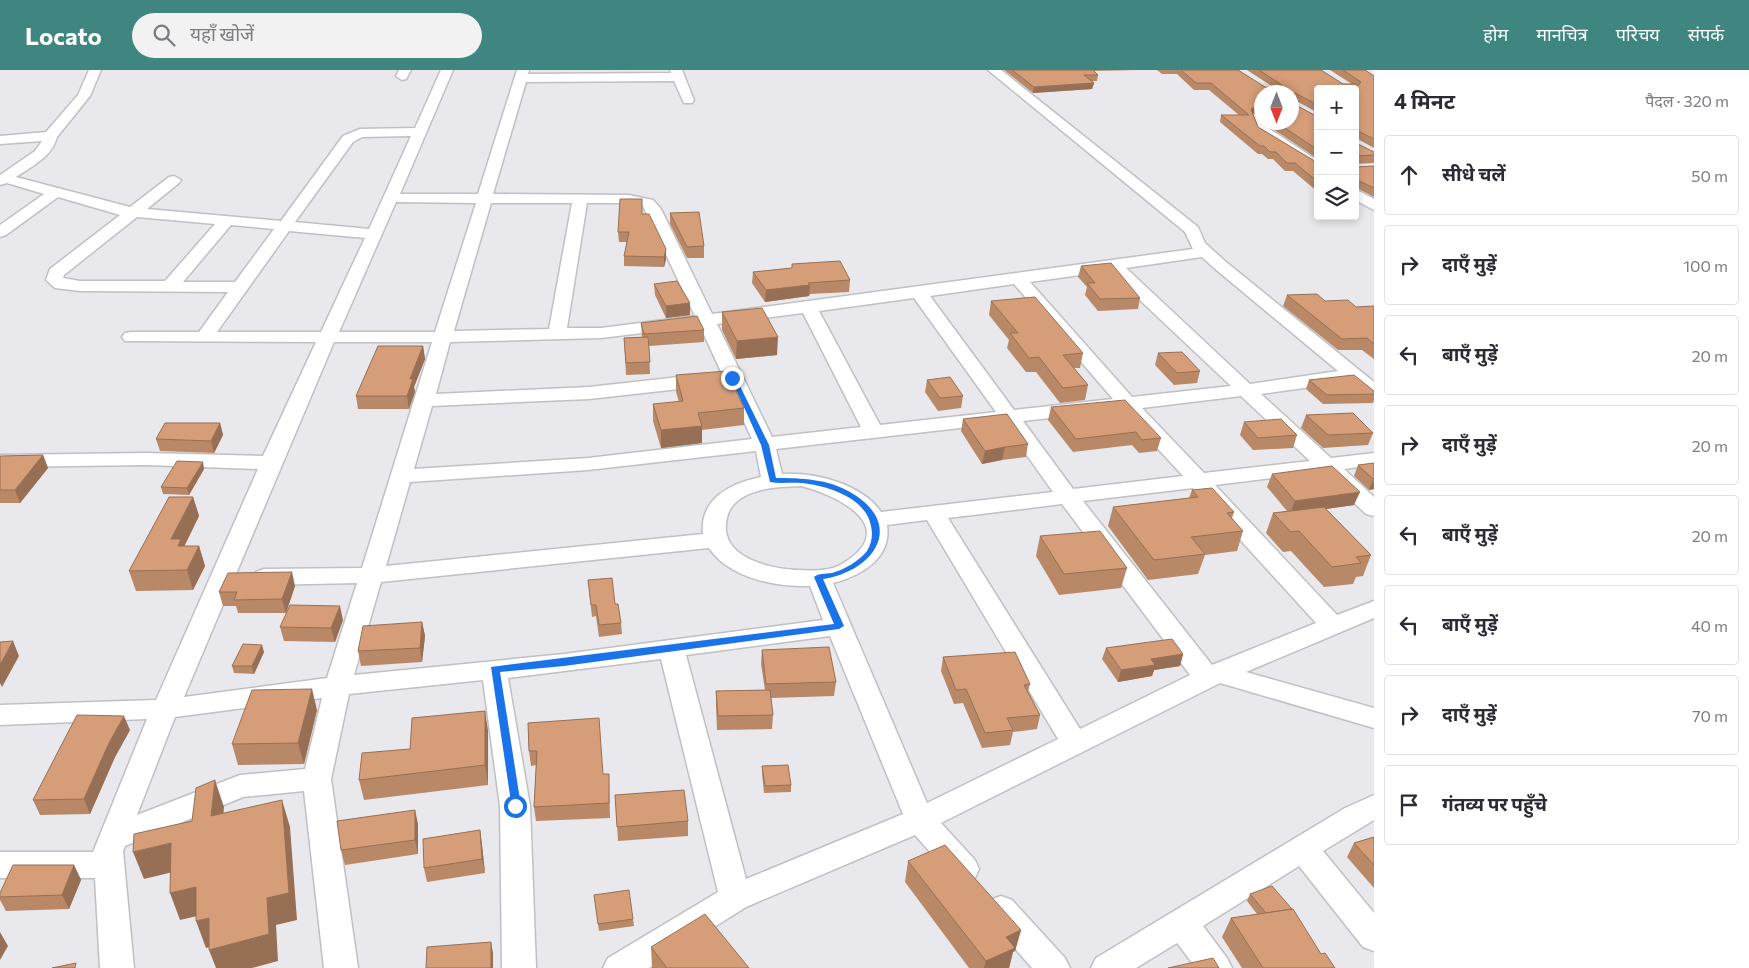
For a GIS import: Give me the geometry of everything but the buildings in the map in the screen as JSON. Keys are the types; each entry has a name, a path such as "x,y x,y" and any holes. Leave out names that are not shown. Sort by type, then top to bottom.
{"street":[{"path":"3,180 40,154 48,145 50,136 84,96 95,70"},
{"path":"117,968 111,852 165,709 327,337 375,234 447,70"},
{"path":"994,70 1192,230 1198,245 1374,392"},
{"path":"341,968 317,779 338,686 426,400 522,74 677,74 688,100"},
{"path":"1262,130 1314,165"},
{"path":"204,337 348,139 353,135 369,132 419,132"},
{"path":"0,140 50,136"},
{"path":"3,180 132,212 375,234"},
{"path":"174,180 56,273 54,280 61,284 80,286 240,287"},
{"path":"0,232 54,193"},
{"path":"1359,195 1372,202"},
{"path":"390,198 485,200 629,199 648,203 653,209 704,320 765,445 773,481"},
{"path":"557,334 580,200"},
{"path":"170,286 227,220"},
{"path":"131,337 444,337 601,333 808,307 1206,252"},
{"path":"1113,265 1374,509"},
{"path":"1018,278 1128,404 1333,626"},
{"path":"918,292 1067,496 1212,676 1374,718"},
{"path":"808,307 874,433"},
{"path":"403,476 588,464 1128,404 1353,375"},
{"path":"426,400 589,393 732,378"},
{"path":"0,461 146,459 272,463"},
{"path":"874,520 1374,459"},
{"path":"801,480 825,485 847,493 864,505 874,520 877,536 872,551 858,564 835,575 807,579 777,577 750,570 729,557 716,540 713,523 719,507 734,494 753,485 773,481 801,480"},
{"path":"934,513 1075,743"},
{"path":"223,578 372,576 716,540"},
{"path":"818,577 920,820 1052,968"},
{"path":"620,968 735,898 920,820 1212,676 1374,609"},
{"path":"0,715 165,709 338,686 671,649 839,626"},
{"path":"671,649 735,898"},
{"path":"494,669 515,806 519,968"},
{"path":"0,865 111,852 240,786 317,779"},
{"path":"1108,968 1354,816 1374,807"},
{"path":"1303,848 1374,937"},
{"path":"1181,922 1215,968"}],"route":[{"path":"515,806 494,669 564,663 839,626 818,577 835,575 858,564 872,551 877,536 874,520 864,505 847,493 825,485 801,480 773,481 765,445 732,378"}]}
